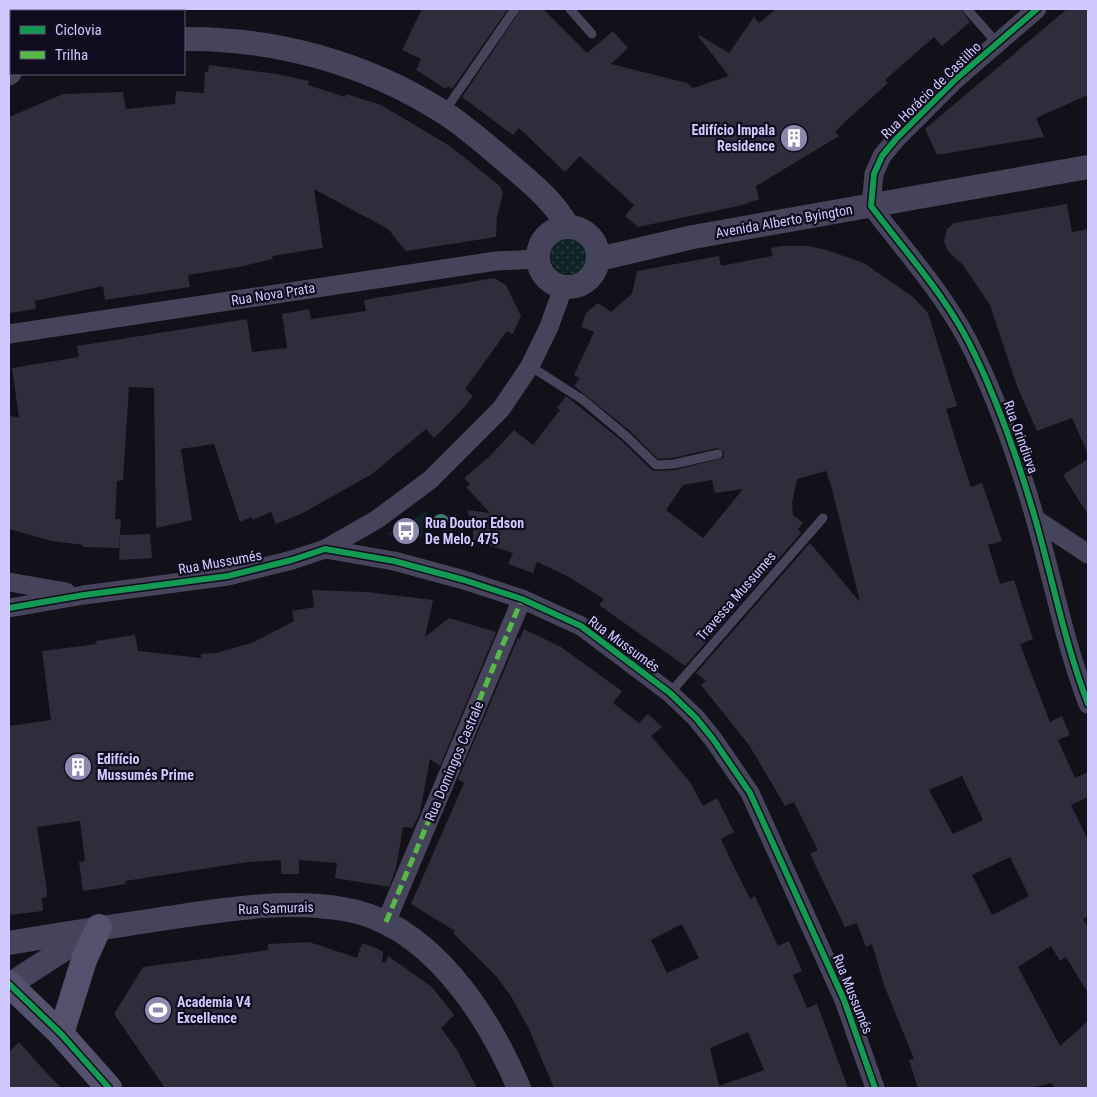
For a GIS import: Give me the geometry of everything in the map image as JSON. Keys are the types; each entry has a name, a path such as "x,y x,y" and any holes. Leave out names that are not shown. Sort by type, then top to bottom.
{"main road":[{"path":"61,1034 84,960 99,926"},
{"path":"9,984 61,1034 109,1088"}],"street":[{"name":"Rua Horácio de Castilho","path":"871,206 874,174 882,156 896,139 950,85 1037,9"},
{"path":"185,39 215,39 260,43 302,52 381,78 444,112 486,144 555,206 568,227"},
{"name":"Avenida Alberto Byington","path":"599,259 693,237 1088,167"},
{"name":"Rua Orindiuva","path":"871,206 943,298 975,354 1008,432 1035,519 1073,665 1088,704"},
{"path":"568,227 587,233 594,240 599,259 591,278 583,284 564,288 545,278 538,259 543,240 558,228 568,227"},
{"name":"Rua Nova Prata","path":"9,334 486,262 538,259"},
{"path":"325,549 376,520 430,480 501,409 530,366 549,327 564,288"},
{"path":"1035,519 1088,554"},
{"name":"Rua Mussumés","path":"9,608 84,595 228,576 292,560 325,549 394,561 522,599 581,626 670,693 713,739 750,793 844,1000 875,1088"},
{"path":"9,582 84,595"},
{"path":"9,586 9,599"},
{"name":"Rua Domingos Castrale","path":"386,922 522,599"},
{"name":"Rua Samurais","path":"9,943 99,926 246,907 295,904 345,909 386,922 422,947 453,977 476,1006 504,1054 519,1088"},
{"path":"9,984 99,926"}],"lane":[{"path":"444,112 515,9"},
{"path":"570,9 592,34"},
{"path":"967,9 997,43"},
{"path":"530,366 583,400 626,436 656,465 674,464 718,454"},
{"name":"Travessa Mussumes","path":"670,693 823,518"}],"green space":[{"path":"569,238 582,243 587,256 582,269 569,274 556,269 551,256 556,243"},
{"path":"427,511 422,537 385,535"}],"building":[{"path":"422,9 508,9 452,89 448,86 446,89 416,70 421,59 402,50"},
{"path":"521,9 543,9 587,53 613,31 628,48 611,64 687,83 693,88 729,76 699,35 729,53 754,17 759,23 776,9 961,9 970,22 942,46 934,37 885,80 888,83 835,132 839,136 756,186 759,199 743,205 638,227 625,216 634,205 580,156 565,172 519,128 513,135 462,97"},
{"path":"1067,9 1088,9 1088,95 1036,118 1044,137 937,155 925,129"},
{"path":"209,65 277,74 309,81 308,85 345,97 346,94 381,105 450,146 500,186 503,193 497,217 496,237 406,251 388,229 314,189 323,248 272,256 273,259 239,267 188,275 190,287 105,300 103,286 35,301 36,309 9,313 9,117 63,94 123,92 126,109 175,104 176,91 204,93 205,71 208,72"},
{"path":"1067,204 1072,232 1088,229 1088,454 1072,418 1037,431 1017,386 990,305 963,265 948,251 944,241 947,229 954,223"},
{"path":"808,246 864,263 913,297 928,313 957,406 946,409 958,448 971,487 982,483 1002,541 988,545 1000,584 1014,580 1033,639 1020,644 1050,722 1062,716 1070,735 1058,740 1075,778 1088,772 1088,797 1071,805 1088,840 1088,916 1083,919 1088,928 1088,993 1066,957 1060,961 1051,946 1018,967 1060,1046 1088,1021 1088,1088 1054,1088 1052,1083 1030,1088 918,1088 909,1060 914,1059 884,985 872,944 866,947 857,923 845,927 810,854 818,850 794,802 785,806 749,745 701,685 706,681 696,673 810,543 860,602 826,471 797,479 792,503 793,515 803,523 798,529 801,533 685,666 599,605 604,599 567,576 537,562 533,573 508,564 513,553 473,540 473,525 467,510 490,513 466,487 470,484 464,478 490,456 514,430 533,445 560,410 557,408 566,396 622,441 653,471 675,470 723,458 724,452 717,448 673,458 658,459 630,431 574,386 580,378 574,375 594,332 581,327 586,313 598,303 611,312 632,294 637,271 719,256 721,266 772,256 771,248","holes":["712,480 715,493 743,489 703,538 666,510 683,485","962,776 983,820 953,834 929,790","1010,857 1029,896 992,915 972,875"]},
{"path":"494,278 506,285 521,316 513,334 507,331 465,389 473,396 460,412 434,438 426,429 372,474 303,513 276,524 271,512 252,520 252,517 240,522 214,444 181,449 192,520 156,528 154,388 129,387 123,480 117,481 115,519 121,519 119,548 82,547 83,545 52,541 9,529 9,415 19,418 12,368 79,357 77,346 247,319 252,352 287,348 282,314 309,309 311,319 366,311 364,300"},
{"path":"1088,459 1088,515 1063,475"},
{"path":"150,534 152,558 119,560 120,535"},
{"path":"312,590 367,592 433,600 425,637 449,618 496,632 440,766 430,759 420,812 413,828 403,827 396,868 389,887 335,878 337,863 299,860 299,874 281,874 281,860 248,862 125,881 126,884 83,891 79,862 85,861 80,821 37,827 47,897 42,898 43,911 9,915 9,726 51,720 42,651 97,644 96,641 135,635 138,651 201,658 201,654 216,653 254,642 294,621 292,611 314,607"},
{"path":"524,629 561,647 622,691 613,703 639,723 648,714 662,727 651,736 690,782 703,806 717,798 734,832 721,839 730,859 750,899 755,896 778,946 789,941 802,971 793,975 807,1008 817,1004 848,1088 554,1088 529,1029 511,996 496,976 453,933 455,931 411,904 464,783 458,779 518,638 520,639","holes":["682,924 699,958 667,973 651,940","748,1032 764,1070 719,1086 710,1048"]},
{"path":"309,942 357,958 362,943 376,948 383,952 382,962 385,963 388,956 432,987 454,1015 441,1028 457,1050 477,1088 165,1088 114,1014 143,967 268,950 268,944"},
{"path":"19,1042 61,1088 9,1088 9,1052"}],"marked path":[{"path":"386,922 522,599"}],"cycle path":[{"path":"1037,9 957,78 896,139 882,156 874,174 871,206 927,277 953,315 965,334 984,375 1001,415 1035,518 1066,635 1088,704"},
{"path":"9,608 84,595 228,576 292,560 325,549 394,561 464,580 522,599 581,626 670,693 696,718 713,739 750,793 844,1000 875,1088"},
{"path":"9,984 61,1034 109,1088"}],"place":[{"name":"Edifício Impala Residence","path":"794,138"},
{"name":"Rua Doutor Edson De Melo, 475","path":"406,531"},
{"name":"Edifício Mussumés Prime","path":"78,767"},
{"name":"Academia V4 Excellence","path":"158,1010"}]}
